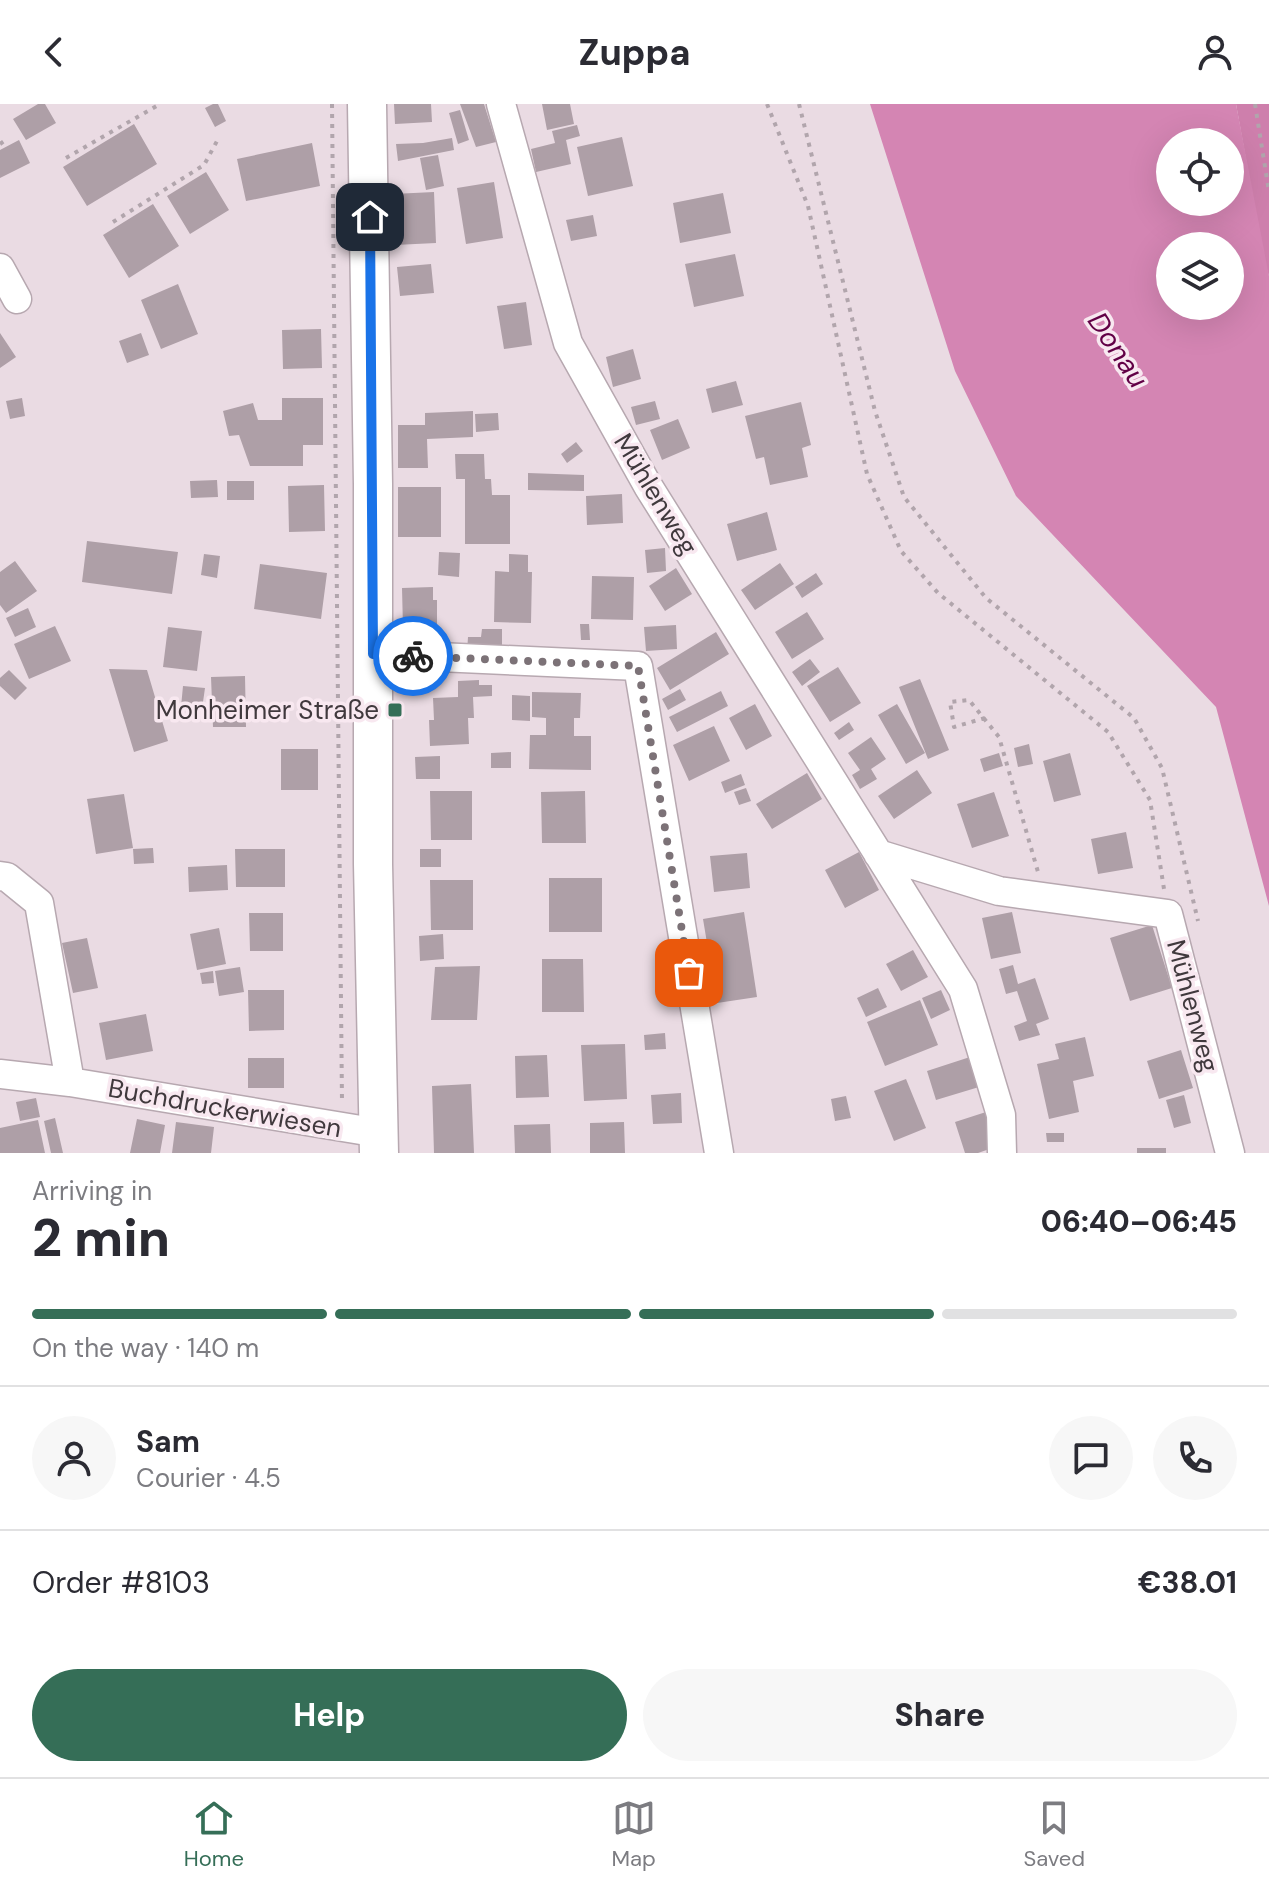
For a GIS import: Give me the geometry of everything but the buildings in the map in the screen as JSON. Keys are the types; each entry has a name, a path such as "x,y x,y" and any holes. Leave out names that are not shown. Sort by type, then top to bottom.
{"main road":[{"path":"367,104 373,881 367,1138"}],"street":[{"name":"Mühlenweg","path":"501,104 568,343 648,486 963,989 1001,1115 1002,1153"},
{"path":"0,268 17,299"},
{"path":"373,654 638,666 719,1153"},
{"name":"Mühlenweg","path":"878,854 999,891 1168,914 1230,1153"},
{"name":"Buchdruckerwiesen","path":"0,876 7,877 39,903 70,1082"},
{"name":"Buchdruckerwiesen","path":"0,1074 70,1082 367,1138"}],"path":[{"path":"66,158 160,104"},
{"path":"332,104 367,1138"},
{"path":"767,104 808,206 867,474 901,551 938,593 1108,732 1150,800 1168,914"},
{"path":"799,104 875,411 904,497 986,598 1134,718 1162,768 1198,922"},
{"path":"1255,104 1269,192"},
{"path":"0,144 7,139"},
{"path":"113,222 204,165 217,141"},
{"path":"985,718 954,727 950,702 969,700 985,718 999,737 1046,897"}],"shaded area":[{"path":"1236,104 1269,104 1269,276 1244,148 1244,128 1240,128"}],"water":[{"name":"Donau","path":"870,104 1236,104 1241,128 1156,128 1156,216 1244,216 1244,146 1269,276 1269,906 1216,707 1016,496 955,371"}],"way so far":[{"path":"413,656 638,666 689,973"}],"place":[{"name":"Monheimer Straße","path":"395,710"}],"route":[{"path":"370,217 373,654 413,656"}]}
